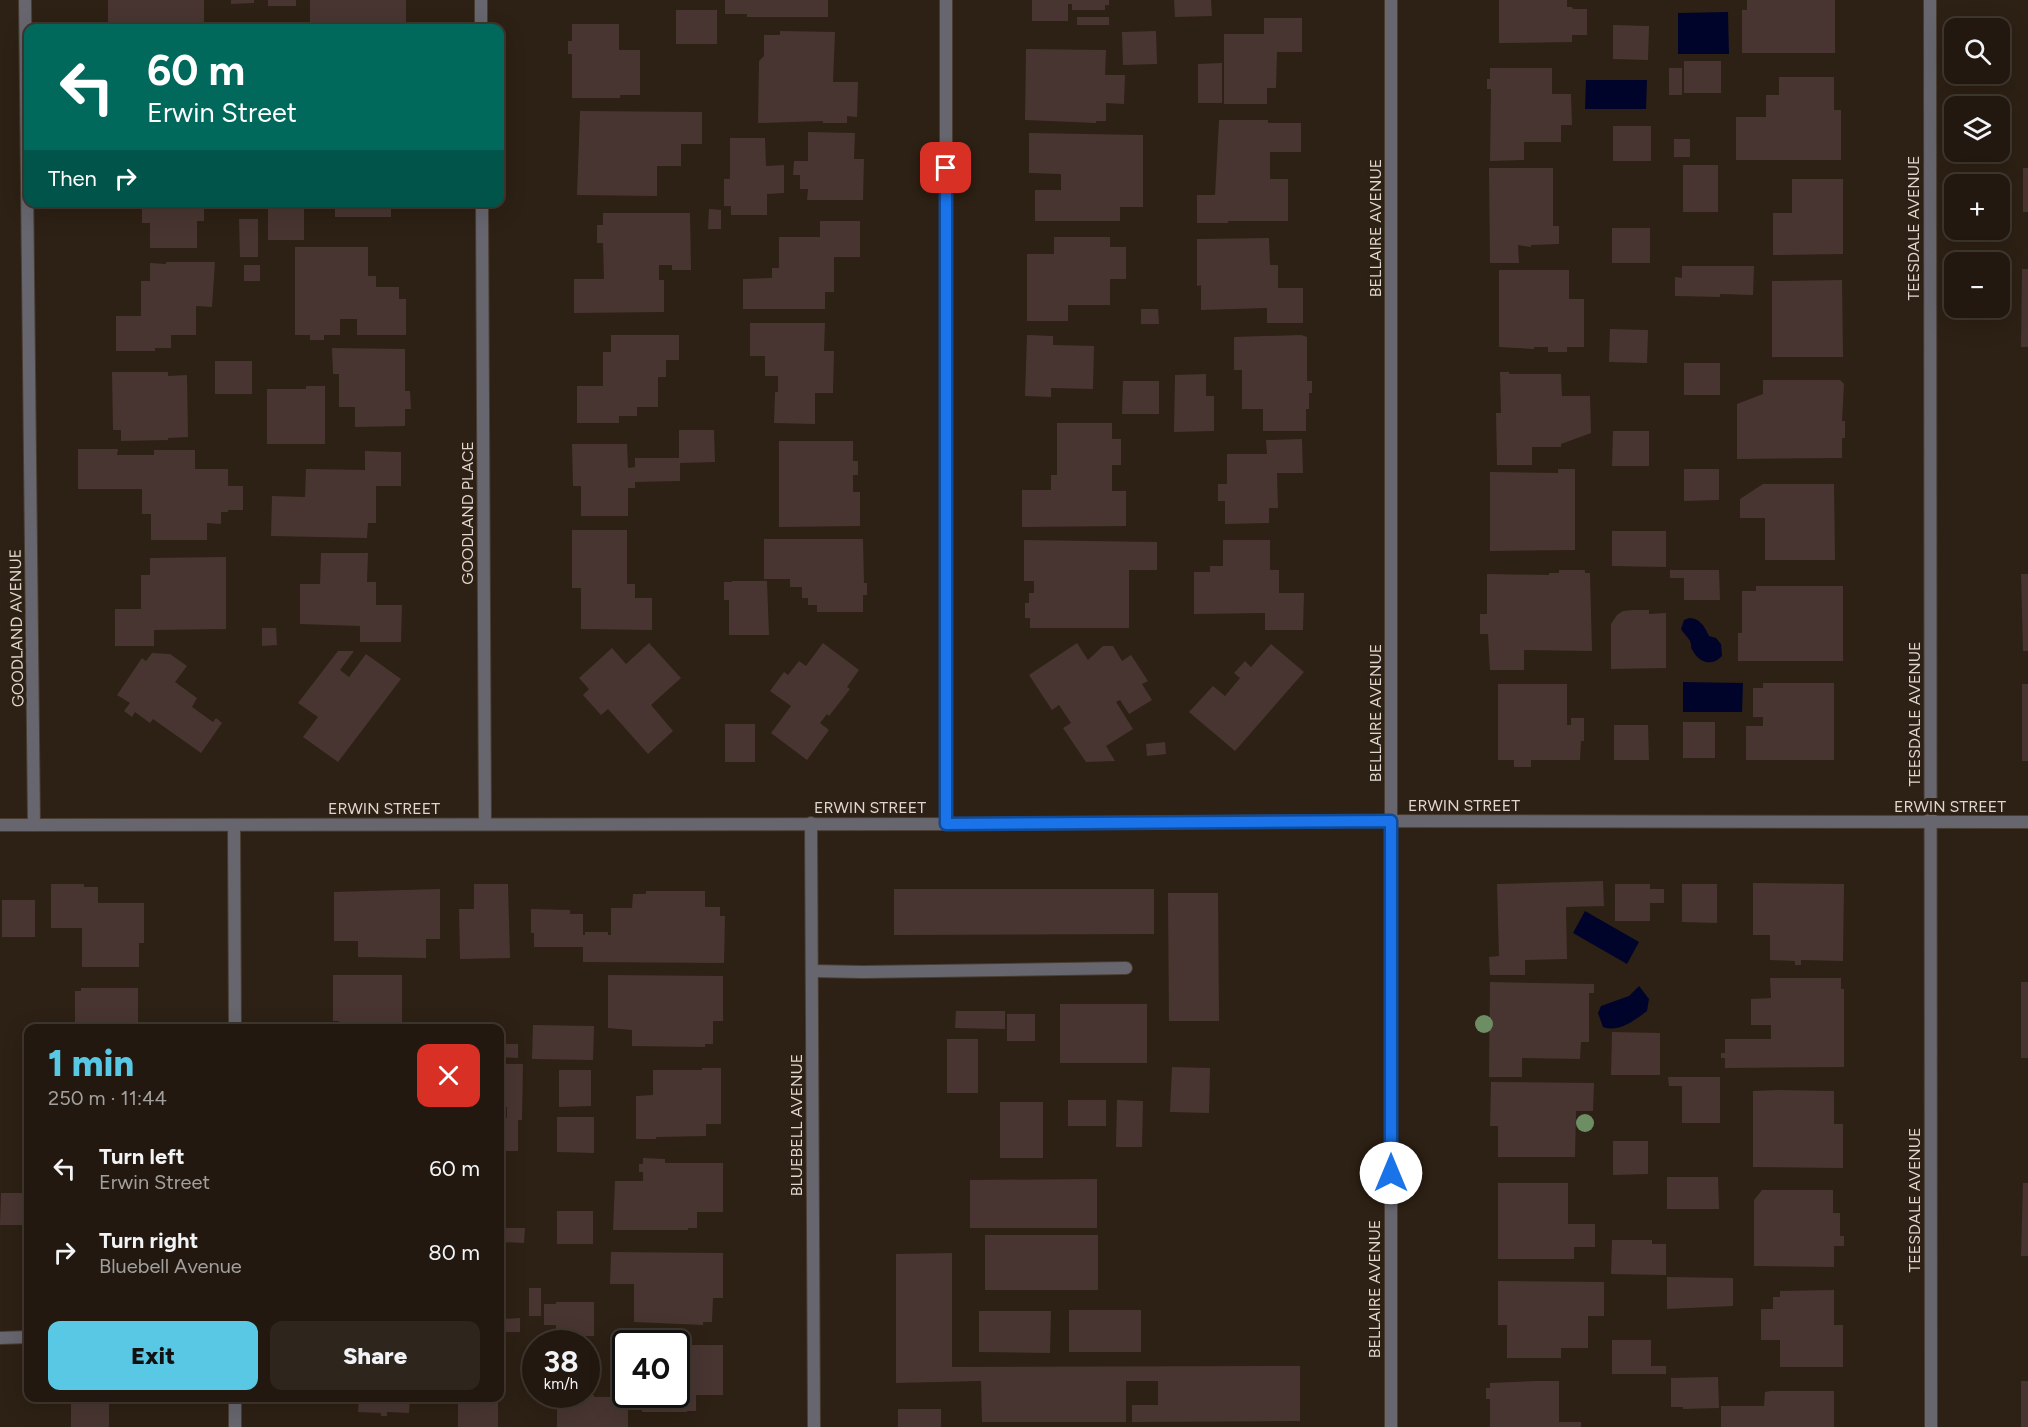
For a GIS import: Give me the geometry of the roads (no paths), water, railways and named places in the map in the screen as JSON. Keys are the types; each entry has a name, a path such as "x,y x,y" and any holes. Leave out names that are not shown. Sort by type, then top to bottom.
{"street":[{"name":"GOODLAND AVENUE","path":"25,0 25,24"},
{"path":"480,0 481,24"},
{"path":"946,0 946,824"},
{"name":"BELLAIRE AVENUE","path":"1391,0 1391,1427"},
{"name":"TEESDALE AVENUE","path":"1930,0 1930,1427"},
{"name":"GOODLAND AVENUE","path":"27,207 34,825"},
{"name":"GOODLAND PLACE","path":"482,207 485,824"},
{"name":"ERWIN STREET","path":"0,825 1391,821 2028,822"},
{"name":"BLUEBELL AVENUE","path":"812,823 814,1427"},
{"path":"234,825 235,1024"},
{"path":"813,971 1126,968"},
{"path":"0,1338 24,1337"},
{"path":"235,1402 235,1427"}],"water":[{"path":"1728,12 1729,54 1678,54 1678,13"},
{"path":"1586,80 1647,80 1646,109 1585,109"},
{"path":"1689,618 1699,621 1709,636 1716,638 1721,644 1722,656 1711,662 1699,659 1681,629 1684,620"},
{"path":"1683,682 1743,683 1742,712 1683,712"},
{"path":"1585,911 1639,942 1627,964 1573,933"},
{"path":"1639,986 1649,999 1647,1011 1621,1027 1603,1027 1598,1013 1601,1006 1629,996"}]}
